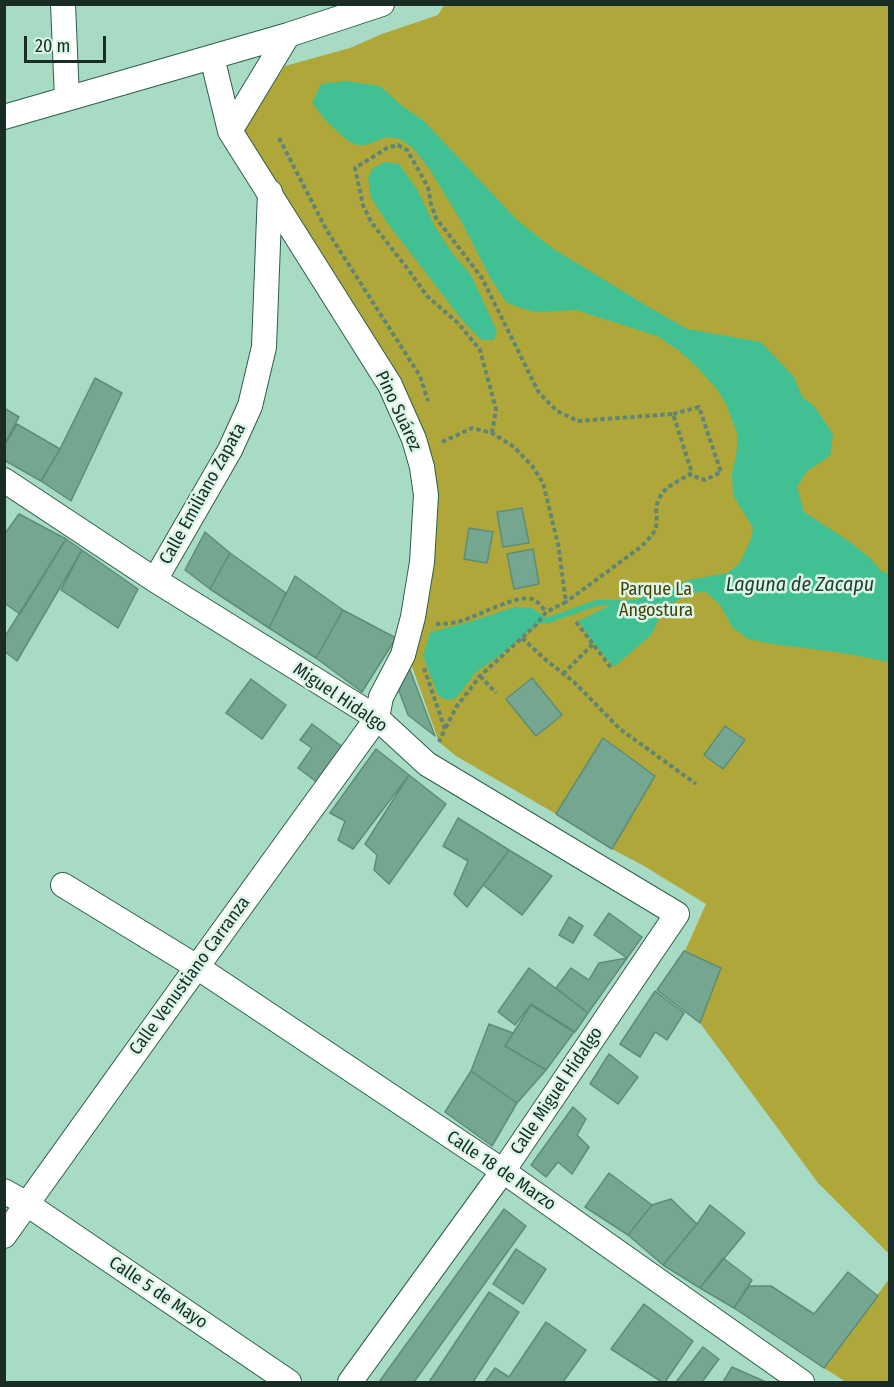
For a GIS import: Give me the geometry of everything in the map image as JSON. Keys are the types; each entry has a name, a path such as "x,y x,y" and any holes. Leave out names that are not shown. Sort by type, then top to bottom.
{"street":[{"path":"63,4 67,99"},
{"path":"4,117 288,35 348,10 382,4"},
{"path":"230,131 288,35"},
{"name":"Pino Suárez","path":"212,57 230,131 390,385 414,439 422,467 426,495 422,562 413,617 402,655 381,698 377,718"},
{"name":"Calle Emiliano Zapata","path":"155,580 230,450 250,406 264,347 270,192"},
{"name":"Miguel Hidalgo","path":"4,480 155,580 377,718 427,764 677,914"},
{"name":"Calle Venustiano Carranza","path":"4,1236 377,718"},
{"name":"Calle 18 de Marzo","path":"63,885 196,967 503,1171 802,1383"},
{"name":"Calle Miguel Hidalgo","path":"350,1383 503,1171 677,914"},
{"name":"Calle 5 de Mayo","path":"4,1191 27,1204 289,1383"}],"path":[{"path":"279,138 326,229 420,376 430,409"},
{"path":"427,764 457,706 480,676 536,626 544,614 566,602 651,537 656,526 655,513 659,497 674,483 690,475 705,480 721,472 699,407 673,414 578,421 557,411 539,393 482,278 436,218 428,187 408,150 398,145 387,148 355,168 363,205 371,222 427,296 458,323 480,350 496,409 492,434"},
{"path":"673,414 692,473 690,475"},
{"path":"441,453 441,442 472,428 492,434 514,447 533,467 543,483 558,544 566,602"},
{"path":"433,621 431,625 462,621 509,602 530,598 537,602 544,614"},
{"path":"576,622 612,669"},
{"path":"522,638 574,682 621,729 696,784"},
{"path":"563,674 593,644"},
{"path":"424,667 445,729"},
{"path":"480,676 496,693"}],"green space":[{"name":"Parque La Angostura","path":"444,5 889,5 889,1254 818,1183 700,1023 721,968 685,951 706,904 456,756 439,742 410,661 424,465 237,140 285,66 350,48 382,34 438,15"},
{"path":"889,1279 889,1382 846,1382 824,1368"}],"water":[{"name":"Laguna de Zacapu","path":"346,81 380,86 424,121 516,219 552,248 687,329 761,342 794,377 802,397 814,406 833,434 830,456 807,471 797,487 804,512 850,542 871,559 881,571 889,574 889,662 748,639 732,627 721,606 706,592 690,593 664,608 651,635 614,667 578,621 611,605 597,606 549,623 537,624 475,673 459,695 452,700 438,695 423,656 430,632 515,607 532,608 546,618 596,600 633,600 653,595 689,580 728,573 740,563 751,539 753,528 733,495 732,473 738,436 727,406 717,389 693,363 657,336 576,310 535,312 506,302 491,279 460,219 428,167 412,147 400,139 387,137 366,145 357,145 348,141 327,122 312,103 321,84"},
{"path":"385,162 399,164 417,189 435,227 471,275 497,331 494,340 481,340 463,321 388,224 371,198 368,178 373,168"}],"building":[{"path":"95,378 122,393 71,501 41,481 60,449"},
{"path":"4,408 19,417 4,445"},
{"path":"17,424 60,449 41,481 4,460 4,446"},
{"path":"522,508 529,543 503,547 497,512"},
{"path":"19,514 66,539 20,614 4,603 4,535"},
{"path":"469,528 493,532 487,563 464,559"},
{"path":"205,532 230,553 210,589 185,570"},
{"path":"66,539 82,550 17,661 4,651 4,638"},
{"path":"533,549 539,584 514,589 507,554"},
{"path":"82,550 138,589 118,628 61,590"},
{"path":"230,553 286,593 269,628 210,589"},
{"path":"295,576 343,610 316,658 269,628"},
{"path":"343,610 396,638 362,692 316,658"},
{"path":"407,662 435,736 408,715 399,691"},
{"path":"532,678 562,715 536,736 506,699"},
{"path":"251,679 286,705 262,739 226,713"},
{"path":"312,724 344,748 318,783 298,768 312,748 300,740"},
{"path":"725,726 745,740 723,769 704,755"},
{"path":"603,738 655,776 612,849 556,814"},
{"path":"376,749 409,775 353,849 338,840 345,821 330,813"},
{"path":"409,775 446,804 389,884 374,870 377,855 365,844"},
{"path":"458,818 509,850 467,907 454,894 468,861 443,846"},
{"path":"509,850 552,876 522,915 483,885"},
{"path":"609,913 642,937 627,958 594,935"},
{"path":"569,917 583,926 573,943 559,935"},
{"path":"684,951 721,968 700,1023 657,990"},
{"path":"627,958 588,1013 556,988 571,968 589,980 599,963"},
{"path":"529,968 588,1013 575,1032 531,1004 515,1025 498,1012"},
{"path":"655,991 684,1013 667,1040 655,1032 640,1057 620,1044"},
{"path":"531,1005 574,1032 546,1070 505,1046"},
{"path":"489,1024 513,1033 505,1046 546,1070 517,1103 471,1071"},
{"path":"609,1054 638,1077 618,1104 590,1084"},
{"path":"471,1071 517,1103 492,1146 445,1112"},
{"path":"573,1107 586,1119 577,1135 589,1147 572,1174 558,1162 546,1177 531,1165"},
{"path":"609,1173 652,1205 628,1235 585,1207"},
{"path":"671,1199 697,1224 663,1265 628,1235 652,1205"},
{"path":"710,1205 745,1233 700,1288 663,1265"},
{"path":"504,1209 526,1226 414,1382 379,1382"},
{"path":"516,1249 546,1269 523,1304 493,1284"},
{"path":"723,1258 752,1280 734,1308 700,1288"},
{"path":"848,1272 878,1296 824,1368 734,1308 749,1286 771,1286 814,1314"},
{"path":"489,1292 519,1312 473,1382 429,1382"},
{"path":"644,1304 693,1341 665,1382 611,1349"},
{"path":"546,1322 586,1350 563,1382 485,1382 495,1368 509,1377"},
{"path":"703,1347 719,1359 702,1382 676,1382"},
{"path":"732,1367 766,1382 723,1382"}]}
